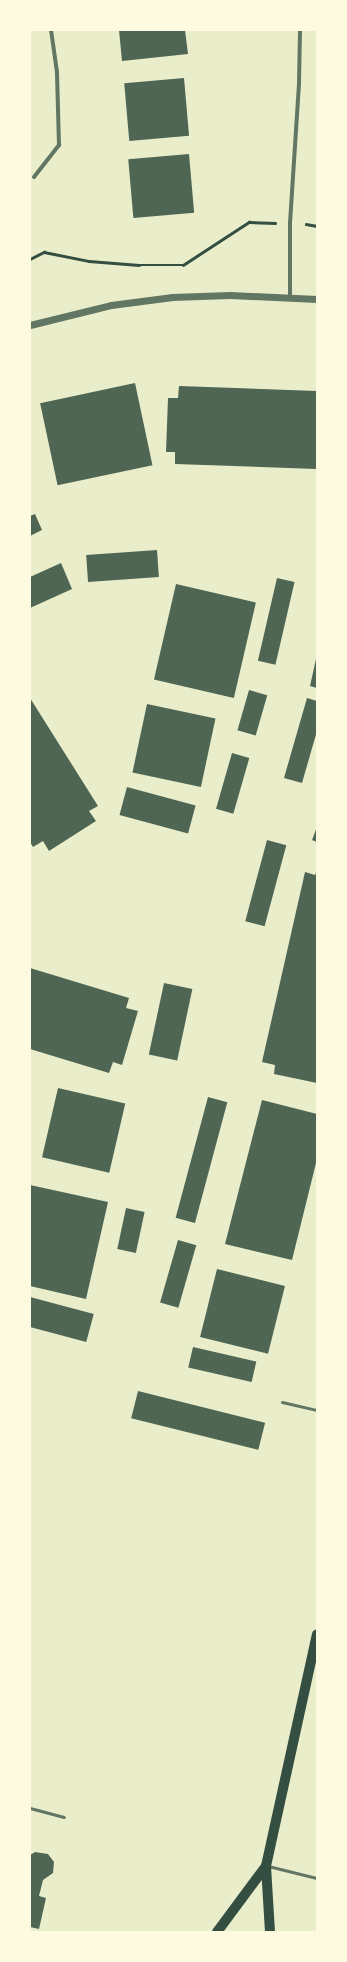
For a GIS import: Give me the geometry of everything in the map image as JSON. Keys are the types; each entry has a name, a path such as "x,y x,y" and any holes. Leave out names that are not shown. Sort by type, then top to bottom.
{"main road":[{"path":"270,1932 266,1866 317,1636"},
{"path":"216,1932 266,1866"}],"street":[{"path":"34,177 58,145 57,72 51,30"},
{"path":"290,296 290,223 299,83 300,30"},
{"path":"30,325 111,305 172,297 290,296 317,298"}],"lane":[{"path":"282,1402 317,1410"},
{"path":"30,1808 64,1817"},
{"path":"266,1866 317,1878"}],"path":[{"path":"30,259 44,252 89,261 132,265 183,265 249,222 290,223 317,226"}],"building":[{"path":"119,30 185,30 188,54 122,61"},
{"path":"184,78 189,136 129,141 124,83"},
{"path":"189,154 194,213 133,218 128,159"},
{"path":"135,383 152,465 58,485 40,403"},
{"path":"179,386 317,391 317,469 175,464 175,452 166,452 168,398 178,398"},
{"path":"35,514 42,530 30,536 30,516"},
{"path":"157,550 159,577 88,582 86,555"},
{"path":"61,563 72,589 30,608 30,577"},
{"path":"277,578 295,582 275,665 258,661"},
{"path":"176,584 256,602 234,698 154,679"},
{"path":"317,659 317,688 310,686"},
{"path":"249,690 267,695 256,736 237,730"},
{"path":"30,698 98,806 89,811 96,821 49,851 43,841 33,847 30,842"},
{"path":"307,698 317,701 317,731 302,783 284,778"},
{"path":"147,704 215,719 201,787 132,772"},
{"path":"232,753 249,758 233,814 216,809"},
{"path":"127,787 196,805 188,833 119,815"},
{"path":"317,827 317,842 312,840"},
{"path":"267,840 286,845 265,926 245,921"},
{"path":"317,870 317,1083 274,1074 275,1065 262,1062 305,872 315,875"},
{"path":"30,968 129,998 126,1008 138,1011 122,1065 113,1062 109,1073 30,1049"},
{"path":"164,983 192,989 177,1060 149,1054"},
{"path":"58,1088 125,1104 109,1173 42,1157"},
{"path":"208,1097 227,1102 195,1223 176,1218"},
{"path":"262,1100 317,1114 317,1159 292,1260 225,1244"},
{"path":"30,1185 108,1202 86,1299 30,1286"},
{"path":"126,1208 145,1212 136,1253 117,1249"},
{"path":"178,1240 196,1245 178,1308 160,1302"},
{"path":"217,1269 285,1286 268,1354 200,1337"},
{"path":"30,1297 94,1314 86,1342 30,1327"},
{"path":"193,1347 256,1362 252,1382 188,1367"},
{"path":"138,1391 265,1423 258,1450 131,1418"},
{"path":"35,1852 48,1854 54,1862 53,1873 43,1880 39,1896 46,1898 39,1929 30,1927 30,1855"}]}
